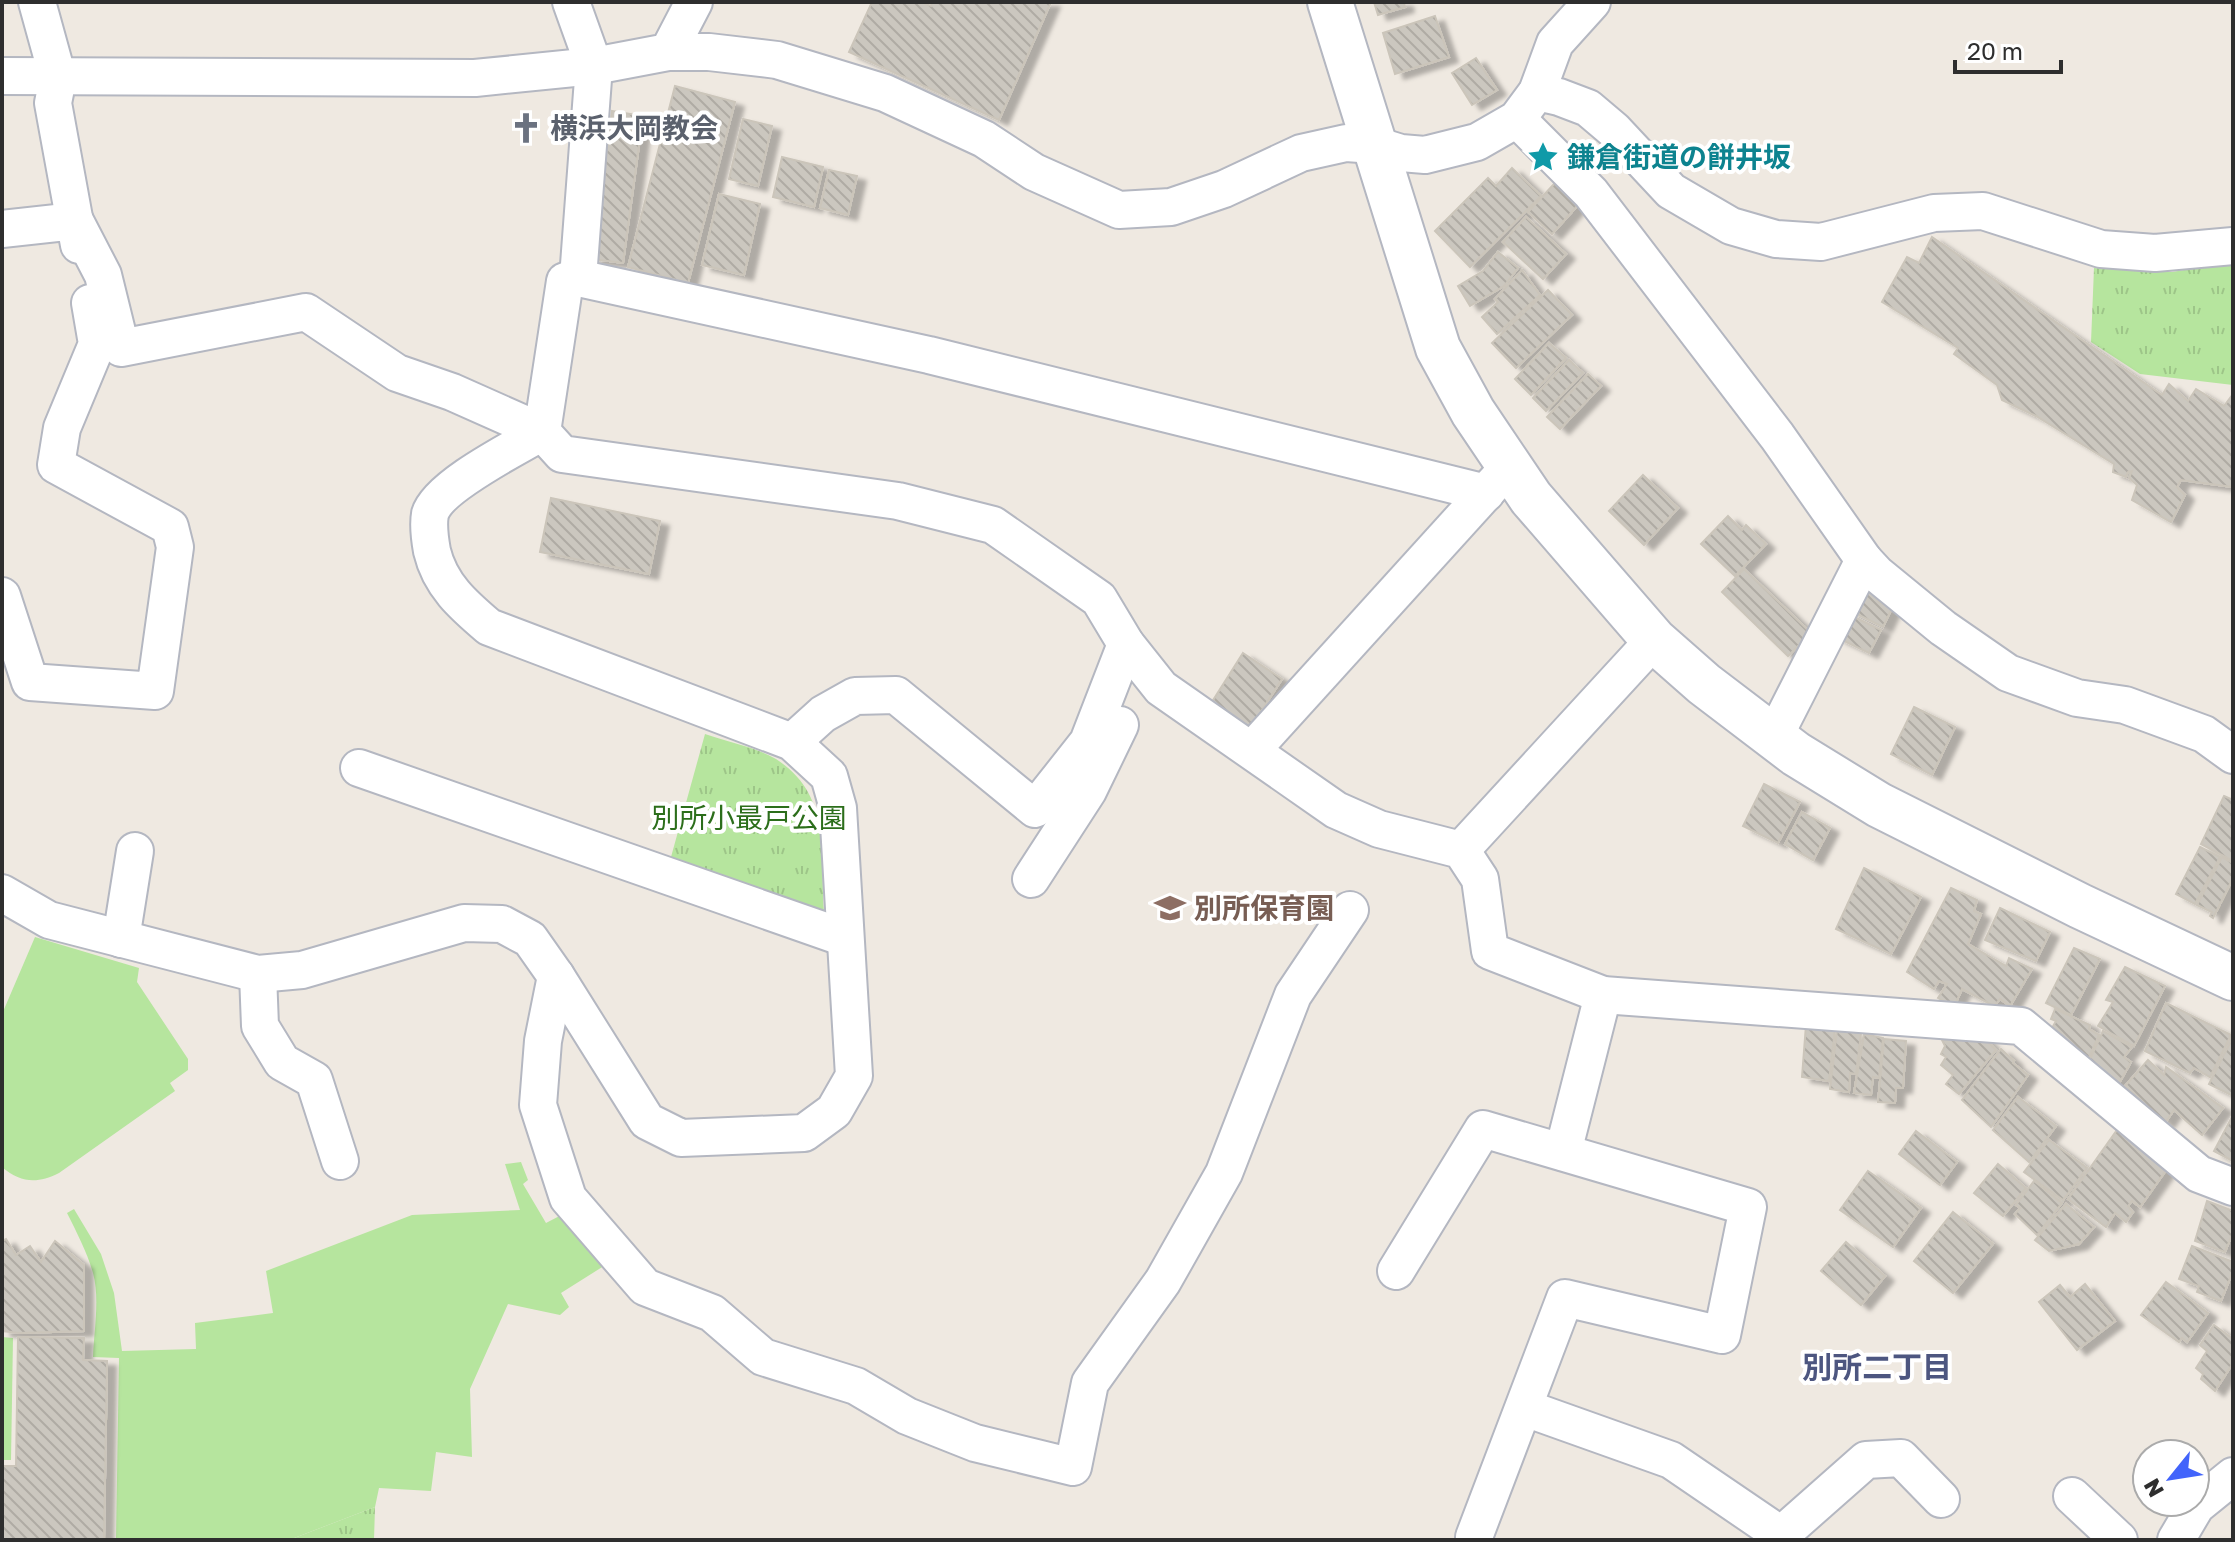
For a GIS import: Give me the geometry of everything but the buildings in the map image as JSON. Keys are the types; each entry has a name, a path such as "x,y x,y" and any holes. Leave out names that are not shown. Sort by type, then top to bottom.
{"street":[{"path":"2,596 30,682 155,691 175,547 170,527 56,465 62,428 97,344 53,103 58,78 37,2"},
{"path":"571,2 594,66 578,278"},
{"path":"668,52 694,2"},
{"path":"1330,2 1438,348 1473,412 1498,479"},
{"path":"1527,106 1555,43 1592,2"},
{"path":"2,76 475,78 594,66 668,52 709,52 777,60 885,93 984,139 1034,172 1119,210 1171,207 1224,189 1301,153 1346,143 1425,155 1477,142 1527,106 1559,97 1588,108 1614,130 1671,191 1731,226 1776,239 1821,242 1934,213 1983,211 2101,249 2155,253 2233,246"},
{"path":"1527,106 1777,436 1877,574 1943,628 2008,673 2077,698 2125,705 2204,734 2233,755"},
{"path":"2,229 75,221"},
{"path":"75,221 103,275 121,348 306,312 397,373 452,392 542,432 562,454 898,501 993,525 1099,599 1132,697 1088,791 1031,879"},
{"path":"542,432 565,281 578,278 1498,479 1531,498 1654,640 1704,684 1774,737 1879,805 2080,906 2233,978"},
{"path":"2,893 49,920 258,974 302,970 464,923 502,924 530,939 647,1121 681,1138 804,1133 834,1111 854,1076 838,808 829,776 792,742 489,627 459,602 437,571 430,540 430,512 456,483 542,432"},
{"path":"1252,750 1498,479"},
{"path":"1774,737 1864,560"},
{"path":"1461,850 1654,640"},
{"path":"792,742 823,714 855,696 896,695 1035,809 1088,742 1120,660"},
{"path":"1120,660 1336,810 1379,829 1461,850 1480,879 1490,951 1603,995 2021,1026 2199,1174 2233,1187"},
{"path":"359,768 845,938"},
{"path":"121,939 135,851"},
{"path":"556,976 543,1041 538,1105 568,1198 645,1287 712,1313 763,1357 856,1386 907,1416 975,1443 1073,1467 1090,1383 1163,1281 1224,1173 1293,995 1350,910"},
{"path":"258,974 260,1026 282,1062 314,1080 340,1161"},
{"path":"1563,1152 1603,995"},
{"path":"1396,1271 1483,1129 1748,1207 1722,1335 1565,1298 1474,1537"},
{"path":"1525,1408 1671,1460 1781,1535 1866,1460 1901,1458 1941,1499"},
{"path":"2176,1540 2196,1506 2233,1476"},
{"path":"2072,1496 2119,1540"}],"green space":[{"path":"2220,264 2233,265 2233,385 2140,374 2091,342 2094,268 2172,272"},
{"name":"別所小最戸公園","path":"705,734 776,759 794,773 807,790 820,826 824,911 671,857"},
{"path":"35,937 139,968 137,982 188,1059 188,1070 170,1083 175,1091 59,1173 29,1180 2,1167 2,1014"},
{"path":"521,1162 528,1180 523,1184 546,1223 571,1210 607,1264 561,1293 569,1307 560,1315 508,1304 470,1389 472,1457 436,1452 431,1491 379,1488 375,1507 289,1540 116,1540 119,1358 93,1357 95,1283 82,1243 67,1213 74,1209 101,1254 114,1293 122,1351 196,1349 195,1323 273,1313 266,1271 412,1215 520,1210 505,1164"},
{"path":"2,1337 13,1338 11,1460 2,1460"},
{"path":"375,1507 374,1540 289,1540"}],"place":[{"name":"横浜大岡教会","path":"526,128"},
{"name":"鎌倉街道の餅井坂","path":"1543,157"},
{"name":"別所保育園","path":"1170,908"}],"district":[{"name":"別所二丁目","path":"1877,1368"}]}
